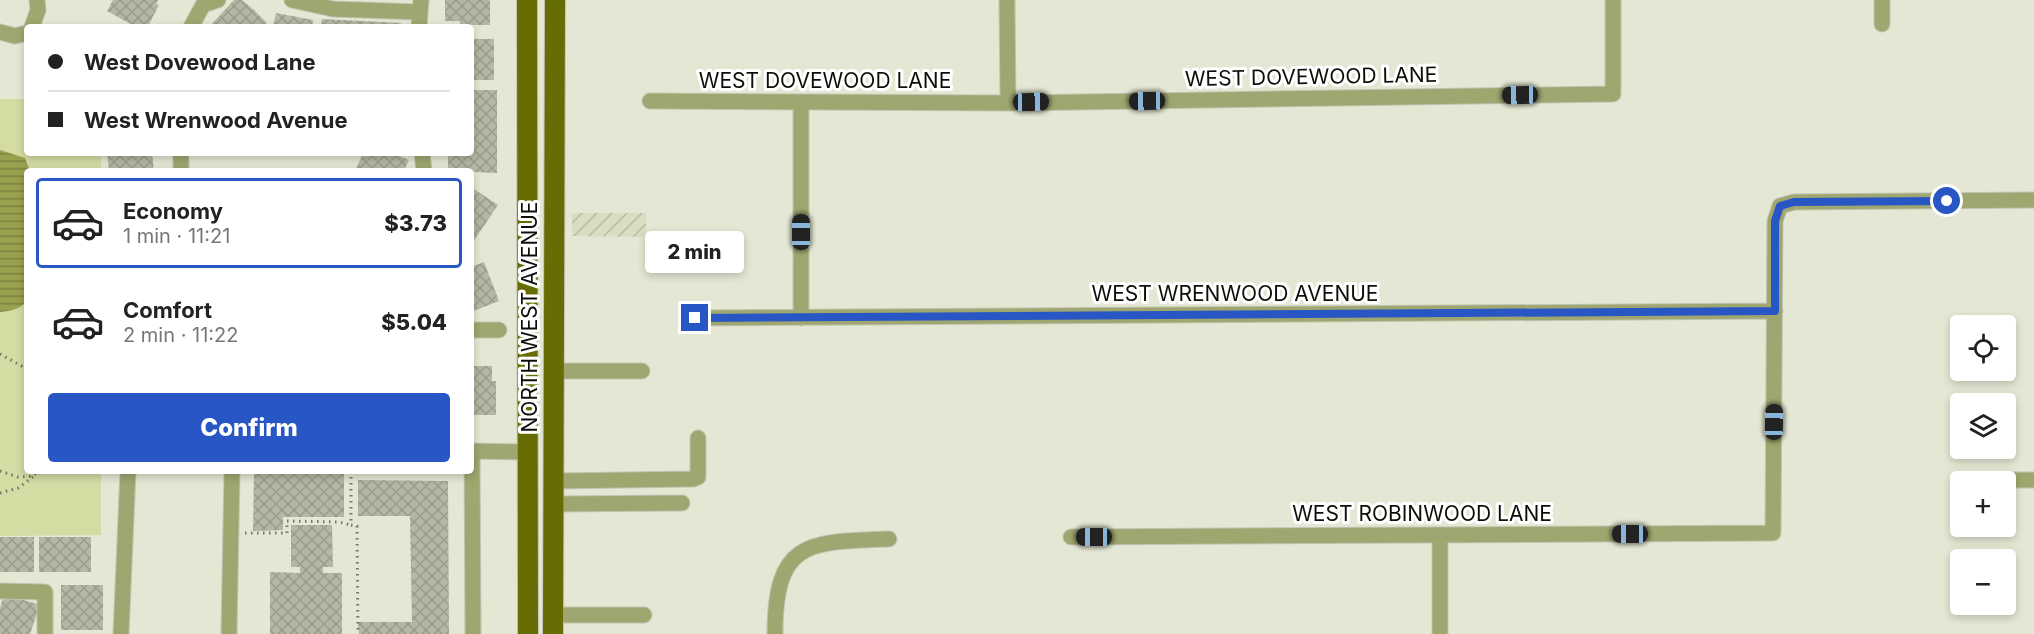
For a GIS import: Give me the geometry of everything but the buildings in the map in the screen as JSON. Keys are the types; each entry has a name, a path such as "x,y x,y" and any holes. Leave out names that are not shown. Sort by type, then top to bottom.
{"main road":[{"name":"NORTH WEST AVENUE","path":"527,0 528,634"},
{"name":"NORTH WEST AVENUE","path":"553,624 555,0"}],"street":[{"path":"33,24 38,10 37,0"},
{"path":"193,24 203,6 218,0"},
{"path":"292,0 333,9 419,13"},
{"path":"1007,0 1008,103"},
{"name":"WEST DOVEWOOD LANE","path":"650,101 1008,103 1612,94 1613,0"},
{"path":"1882,0 1882,24"},
{"path":"0,32 15,36 24,34"},
{"path":"801,102 801,318"},
{"path":"1775,311 1775,221 1780,206 1794,202 2034,200"},
{"name":"WEST WRENWOOD AVENUE","path":"695,318 1775,311"},
{"name":"WEST ROBINWOOD LANE","path":"1071,537 1773,533 1775,311"},
{"path":"474,330 500,330"},
{"path":"554,371 642,371"},
{"path":"554,481 693,480 698,477 698,438"},
{"path":"474,451 528,452"},
{"path":"121,634 128,474"},
{"path":"230,634 232,474"},
{"path":"472,474 473,634"},
{"path":"2016,480 2034,480"},
{"path":"554,504 682,503"},
{"path":"1440,535 1440,634"},
{"path":"775,634 775,604 779,582 790,560 810,548 833,541 889,539"},
{"path":"0,591 45,592 45,634"},
{"path":"553,624 644,615"}],"path":[{"path":"0,354 24,367"},
{"path":"0,471 18,477 33,477"},
{"path":"0,493 18,488 36,474"},
{"path":"351,474 351,525"},
{"path":"231,533 287,533 287,521 339,522 357,526 358,634"}],"shaded area":[{"path":"0,99 24,99 24,156 101,156 101,168 24,168 24,474 101,474 101,535 0,536"},
{"path":"0,150 25,158 29,168 24,168 24,304 15,309 0,312"},
{"path":"572,213 646,213 646,237 572,236"}],"route":[{"path":"695,318 1775,311 1775,221 1780,206 1794,202 1947,201"}]}
